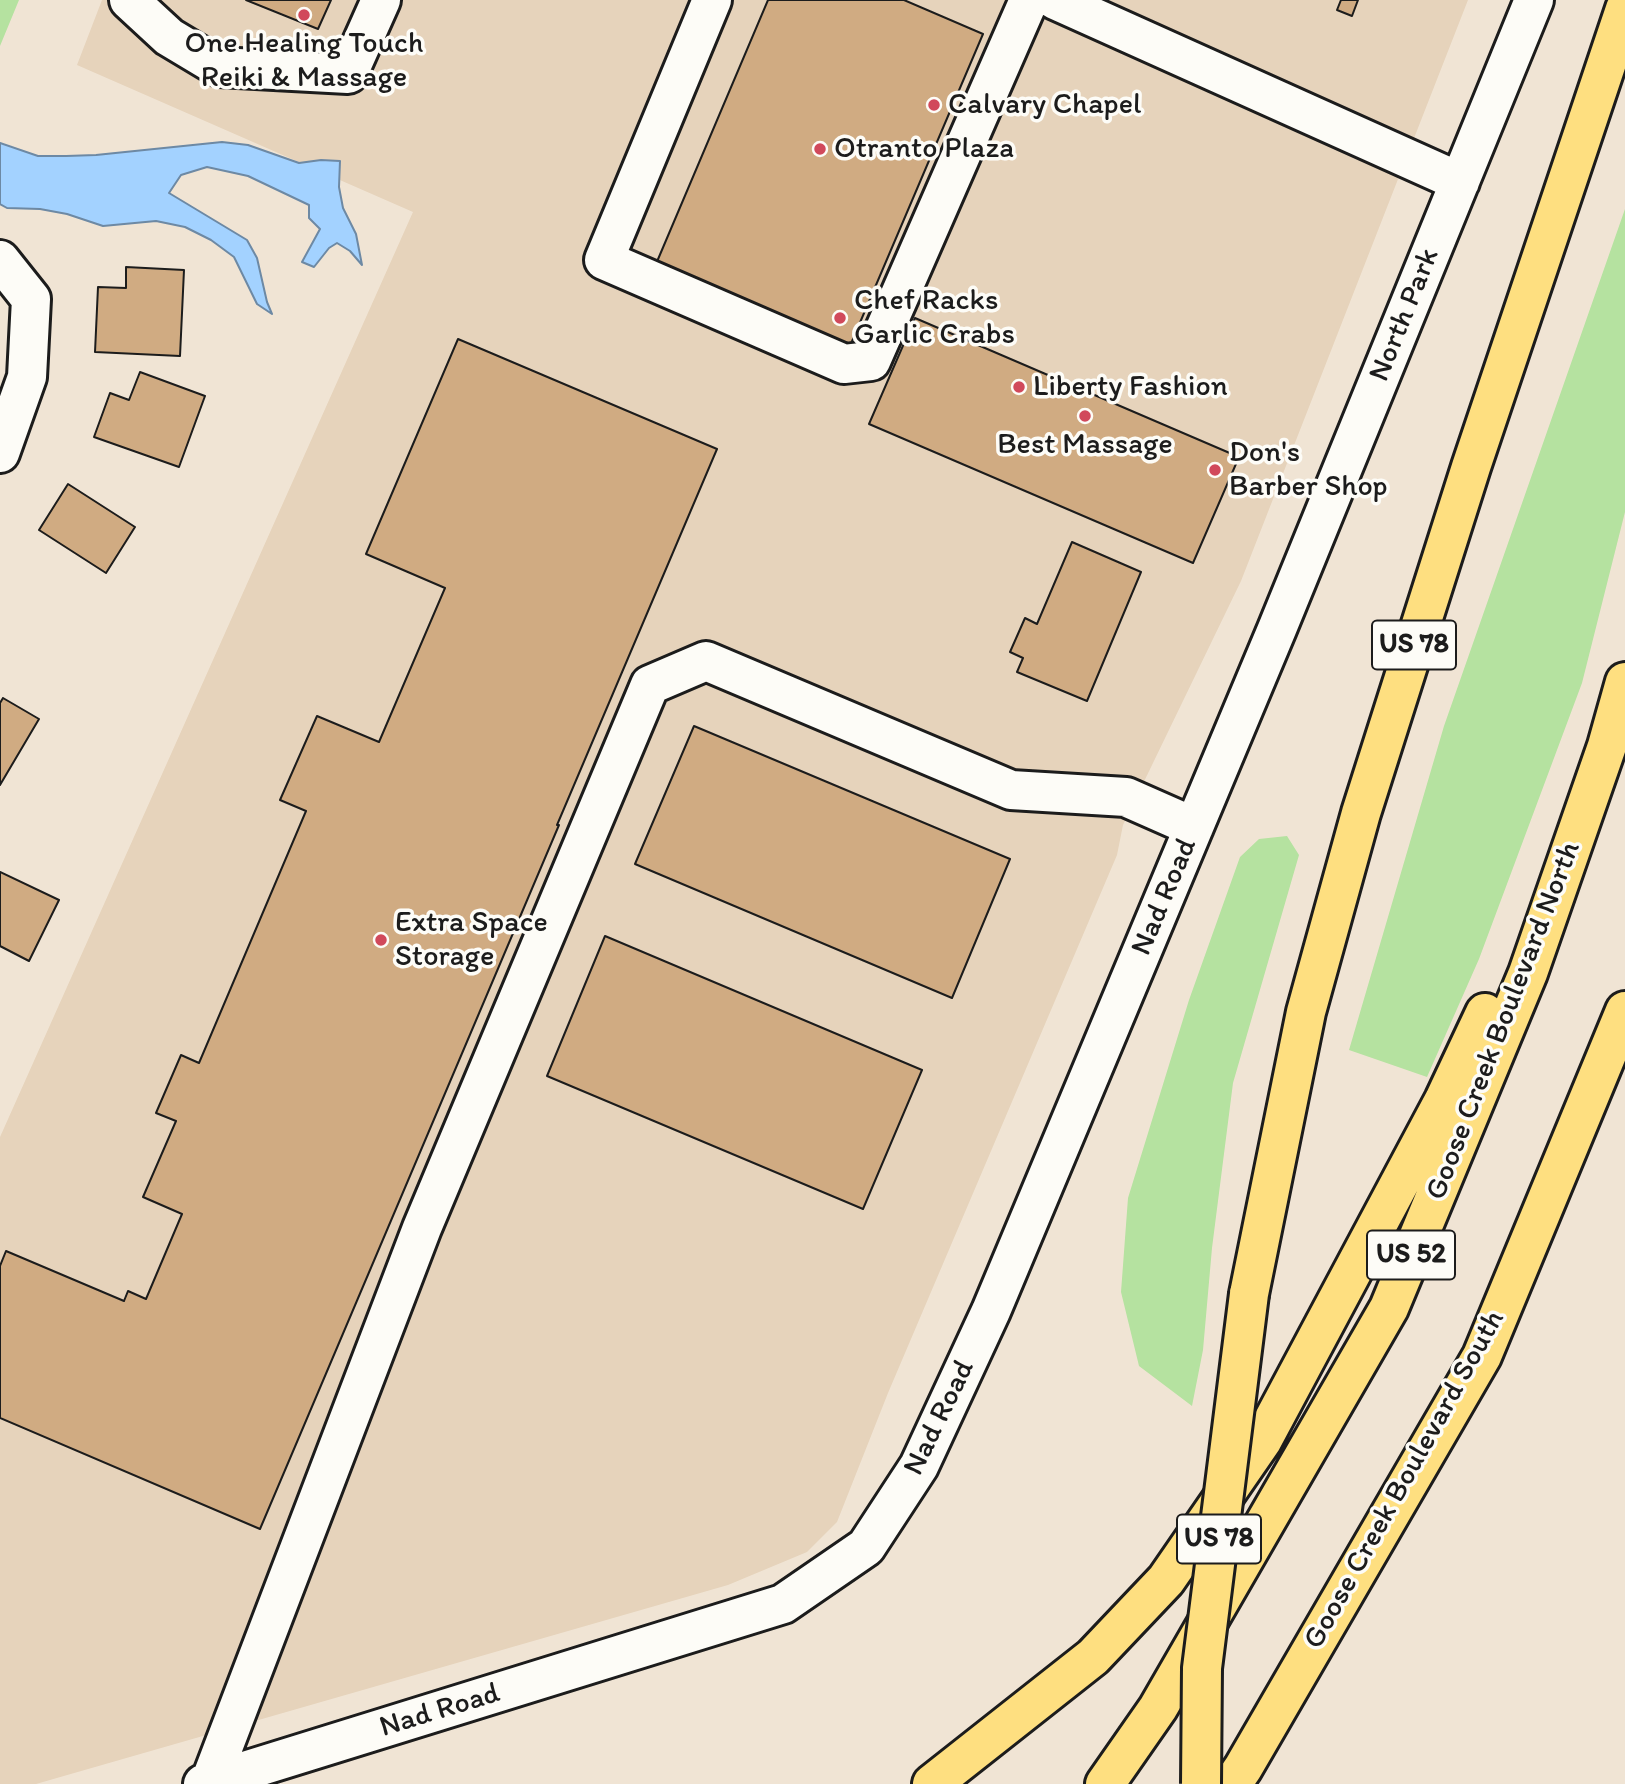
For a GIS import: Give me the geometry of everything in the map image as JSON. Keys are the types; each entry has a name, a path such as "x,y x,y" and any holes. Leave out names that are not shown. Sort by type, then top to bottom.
{"highway":[{"name":"US 78","path":"1200,1784 1202,1668 1249,1294 1306,1012 1361,813 1471,467 1625,9"},
{"name":"Goose Creek Boulevard North","path":"1105,1784 1157,1708 1389,1308 1528,973 1607,747 1625,682"},
{"path":"932,1784 1093,1657 1166,1580 1262,1441 1444,1100 1592,790"},
{"name":"Goose Creek Boulevard South","path":"1232,1784 1482,1356 1625,1011"}],"street":[{"path":"129,0 169,37 219,67 348,74 382,0"},
{"path":"712,0 604,260 844,364 871,361 1030,0"},
{"path":"1055,0 1460,182"},
{"name":"North Park","path":"1277,629 1534,0"},
{"path":"0,261 31,299 27,377 0,453"},
{"name":"Nad Road","path":"206,1783 783,1604 866,1547 919,1466 992,1311 1277,629"},
{"path":"206,1783 422,1228 650,685 706,661 1011,790 1126,797 1194,827"}],"shaded area":[{"path":"102,0 1468,0 1241,581 1123,825 1117,855 888,1393 837,1522 807,1552 728,1585 36,1784 0,1784 0,1137 413,212 77,65"}],"green space":[{"path":"0,0 19,0 0,46"},
{"path":"1625,209 1625,512 1582,683 1479,959 1427,1077 1349,1050 1444,726"},
{"path":"1287,836 1299,855 1233,1083 1212,1248 1203,1350 1192,1406 1139,1366 1121,1292 1128,1198 1189,1000 1240,857 1259,839"}],"water":[{"path":"222,142 248,145 299,163 340,161 339,187 343,208 356,234 362,265 350,251 337,243 329,248 314,267 302,262 320,229 309,218 309,205 248,176 207,167 181,175 169,193 247,240 257,258 272,314 257,304 234,257 211,240 185,227 156,221 103,226 67,214 40,209 7,208 0,204 0,143 38,156 66,156"}],"building":[{"name":"One Healing Touch Reiki & Massage","path":"246,0 331,0 318,29"},
{"name":"Otranto Plaza","path":"768,0 904,0 983,34 850,346 656,264"},
{"path":"1341,0 1358,0 1352,16 1337,10"},
{"path":"126,267 184,270 180,356 95,352 98,287 126,288"},
{"path":"915,318 1239,457 1193,563 869,424"},
{"name":"Extra Space Storage","path":"458,339 717,449 260,1529 0,1418 0,1266 6,1251 124,1301 128,1291 146,1299 182,1214 143,1197 176,1121 156,1113 181,1055 199,1063 306,811 280,800 317,716 379,742 445,588 366,554"},
{"path":"140,372 205,396 179,467 94,437 110,393 129,400"},
{"path":"68,484 135,527 106,573 39,530"},
{"path":"1072,542 1141,572 1087,701 1017,672 1023,658 1010,652 1025,618 1037,624"},
{"path":"3,698 39,719 0,785 0,703"},
{"path":"694,726 1010,859 952,998 635,864"},
{"path":"0,872 59,900 29,961 0,946"},
{"name":"Extra Space Storage","path":"605,936 922,1070 863,1209 547,1076"}],"place":[{"name":"One Healing Touch Reiki & Massage","path":"304,15"},
{"name":"Calvary Chapel","path":"934,105"},
{"name":"Otranto Plaza","path":"820,149"},
{"name":"Chef Racks Garlic Crabs","path":"840,318"},
{"name":"Liberty Fashion","path":"1019,387"},
{"name":"Best Massage","path":"1085,416"},
{"name":"Don's Barber Shop","path":"1215,470"},
{"name":"Extra Space Storage","path":"381,940"}]}
